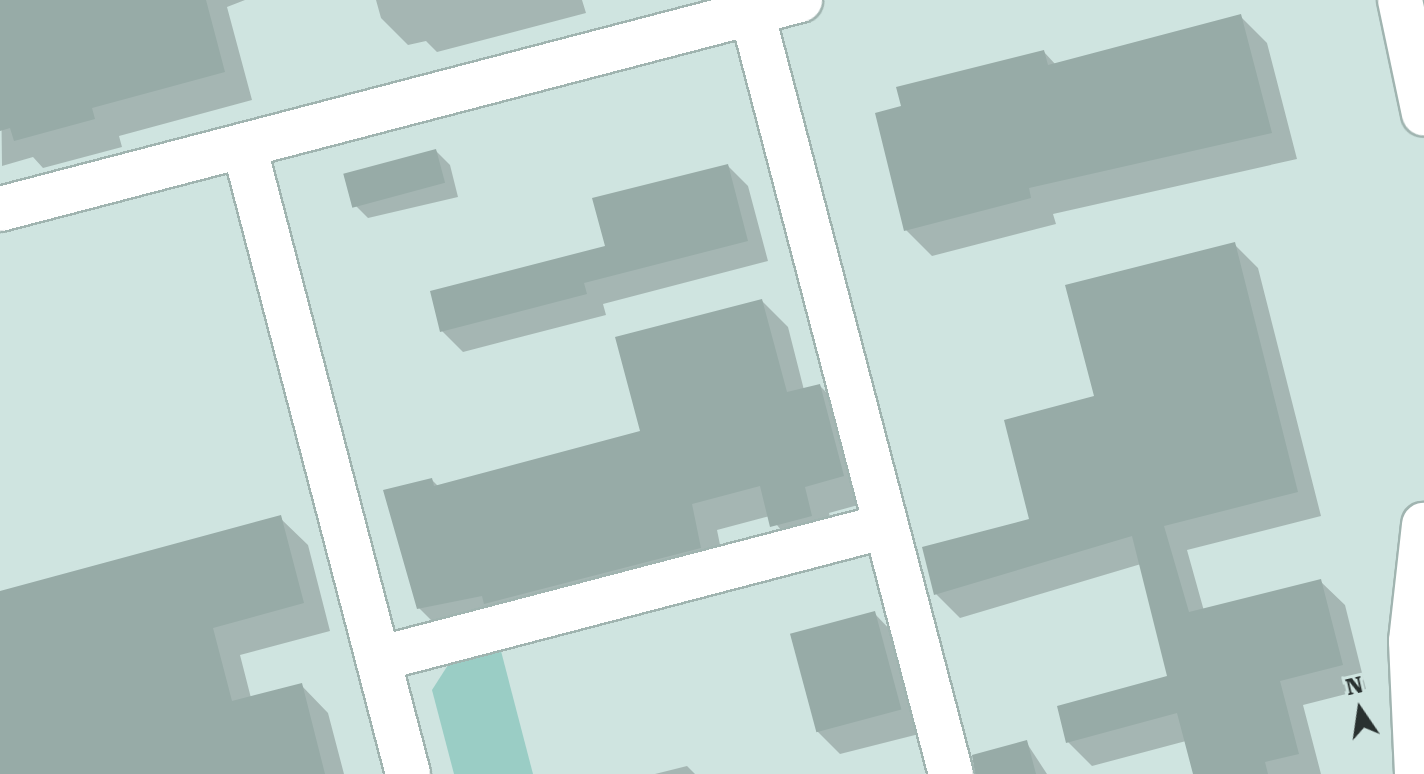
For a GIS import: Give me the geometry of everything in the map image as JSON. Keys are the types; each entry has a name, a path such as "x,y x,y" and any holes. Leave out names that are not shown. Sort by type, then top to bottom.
{"street":[{"path":"0,209 800,0"},
{"path":"1400,0 1424,114"},
{"path":"752,13 951,774"},
{"path":"244,146 408,774"},
{"path":"1417,774 1411,641 1424,525"},
{"path":"378,659 886,526"}],"shaded area":[{"path":"501,651 533,774 454,774 432,690 448,665"}],"building":[{"path":"0,0 206,0 225,72 92,108 95,119 14,141 10,128 0,131"},
{"path":"1241,14 1272,133 1029,188 1031,198 904,231 875,113 901,106 896,87 1044,50 1048,65"},
{"path":"436,149 445,183 352,208 343,174"},
{"path":"728,164 748,241 584,283 587,294 440,332 430,291 605,246 592,198"},
{"path":"1235,242 1298,492 1164,526 1189,612 1321,579 1343,665 1280,681 1299,754 1265,762 1268,774 1193,774 1177,713 1066,743 1057,706 1167,676 1132,536 934,595 922,547 1029,519 1004,420 1094,396 1065,285"},
{"path":"762,299 787,392 820,384 844,476 805,487 812,516 770,527 760,486 692,504 701,548 484,604 482,596 417,609 383,490 432,478 434,486 640,431 615,337"},
{"path":"281,515 304,603 213,628 232,701 302,683 325,774 0,774 0,591"},
{"path":"875,611 901,710 816,732 790,634"},
{"path":"1027,740 1036,774 975,774 972,755"}]}
